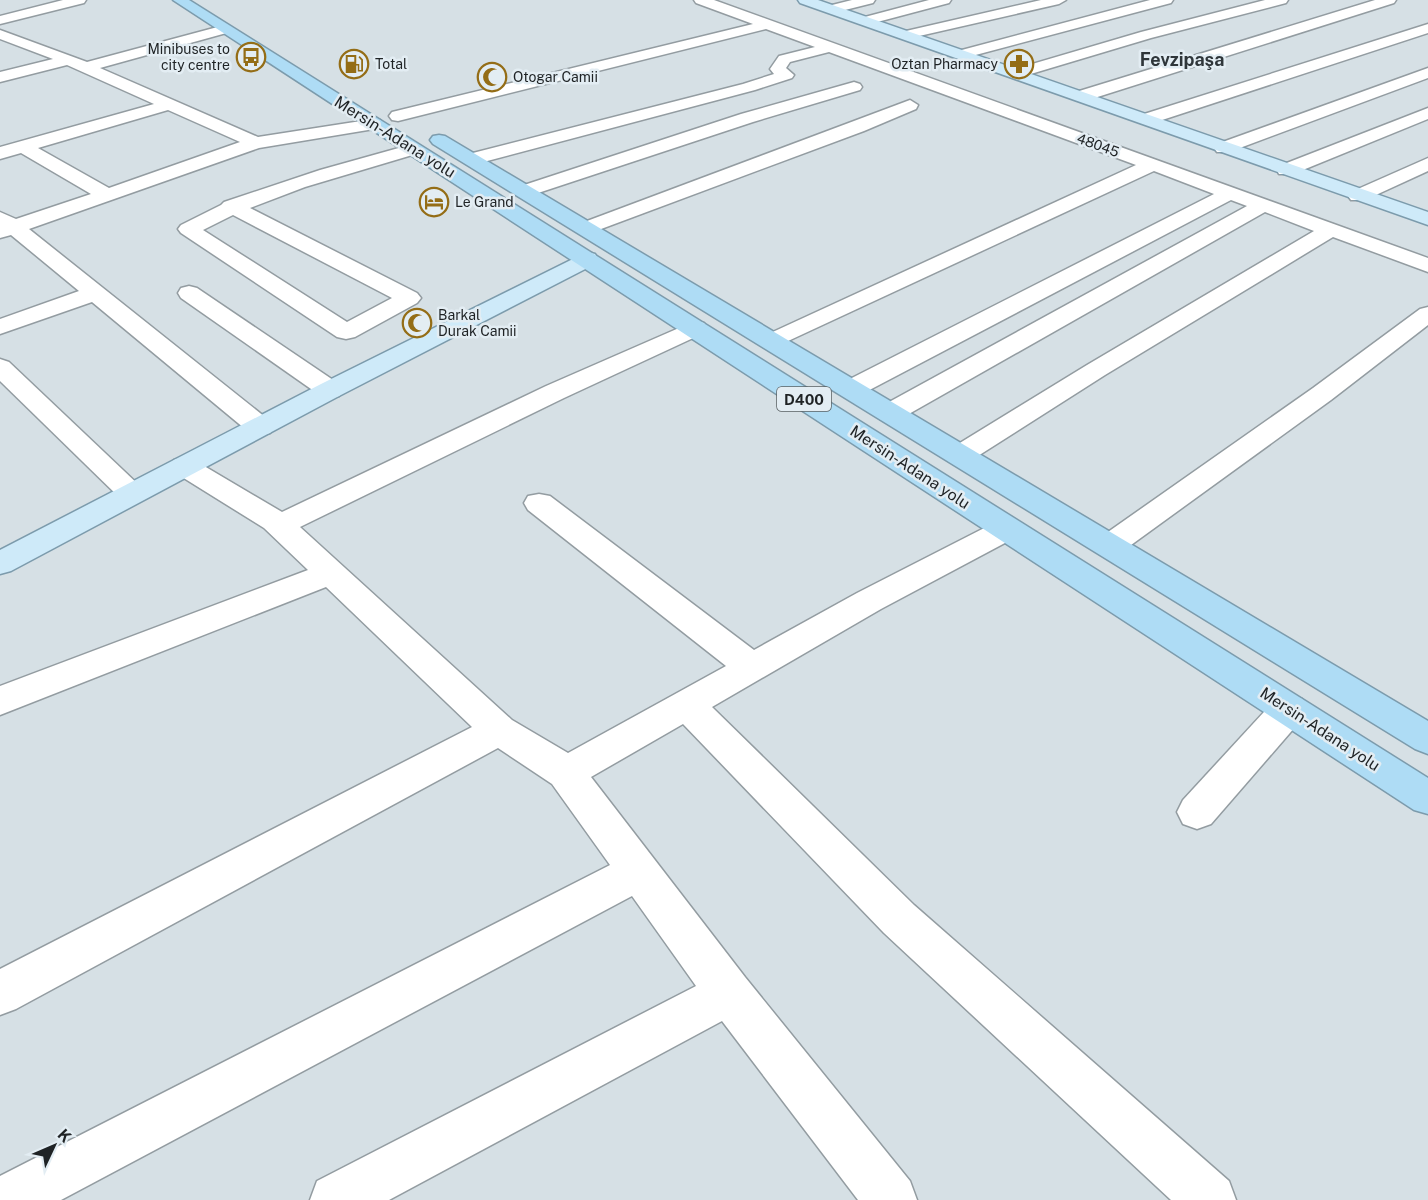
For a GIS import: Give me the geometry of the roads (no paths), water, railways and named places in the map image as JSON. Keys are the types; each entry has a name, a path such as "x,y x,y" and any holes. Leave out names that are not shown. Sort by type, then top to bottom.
{"highway":[{"name":"Mersin-Adana yolu","path":"180,0 225,29 386,120 472,159 1428,739"},
{"name":"Mersin-Adana yolu","path":"212,0 357,88 413,148 1428,798"}],"main road":[{"path":"792,0 1131,119 1223,147"},
{"path":"805,0 1428,219"},
{"path":"0,563 330,390 587,259"}],"street":[{"path":"0,6 24,0"},
{"path":"0,20 80,0"},
{"name":"48045","path":"701,0 1428,265"},
{"path":"832,9 868,0"},
{"path":"866,21 944,0"},
{"path":"958,17 1021,0"},
{"path":"906,35 1059,0"},
{"path":"963,54 1166,0"},
{"path":"1018,73 1281,0"},
{"path":"1357,0 1381,2"},
{"path":"1082,96 1381,2"},
{"path":"996,15 1049,31"},
{"path":"1206,20 1260,39"},
{"path":"5,226 256,143 386,120 768,24"},
{"path":"1147,119 1428,28"},
{"path":"86,67 225,29"},
{"path":"0,33 86,67 256,143"},
{"path":"1359,35 1386,42"},
{"path":"0,54 33,46"},
{"path":"783,75 786,75 778,69 784,58 831,47"},
{"path":"0,76 68,60"},
{"path":"1223,147 1428,73"},
{"path":"472,159 749,87 783,75 807,74"},
{"path":"1282,76 1303,83"},
{"path":"525,191 747,118 860,89 826,79"},
{"path":"1335,92 1425,116"},
{"path":"586,228 847,132 909,105 887,98"},
{"path":"0,153 167,105"},
{"path":"1286,170 1425,116"},
{"path":"22,146 106,194"},
{"path":"231,207 409,298 346,332 189,229 231,207 276,189 413,148"},
{"path":"1358,196 1428,164"},
{"path":"773,341 1152,165"},
{"path":"851,389 1230,194"},
{"path":"890,413 1263,205"},
{"path":"5,226 96,293 260,427"},
{"path":"960,455 1329,230"},
{"path":"0,327 96,293"},
{"path":"189,293 330,390"},
{"path":"1109,546 1322,394 1428,314"},
{"path":"280,525 555,392 695,328"},
{"path":"0,367 132,494"},
{"path":"184,466 280,525 498,730 537,752 566,773 729,993 891,1200"},
{"path":"538,503 752,667"},
{"path":"566,773 869,601 1007,529"},
{"path":"0,701 331,573"},
{"path":"686,704 899,919 1210,1200"},
{"path":"1197,813 1289,709"},
{"path":"0,993 498,730"},
{"path":"8,1200 639,871"},
{"path":"336,1200 729,993"}],"place":[{"name":"Minibuses to city centre","path":"251,57"},
{"name":"Total","path":"354,64"},
{"name":"Oztan Pharmacy","path":"1019,64"},
{"name":"Otogar Camii","path":"492,77"},
{"name":"Le Grand","path":"434,202"},
{"name":"Barkal Durak Camii","path":"417,323"}],"district":[{"name":"Fevzipaşa","path":"1182,59"}]}
